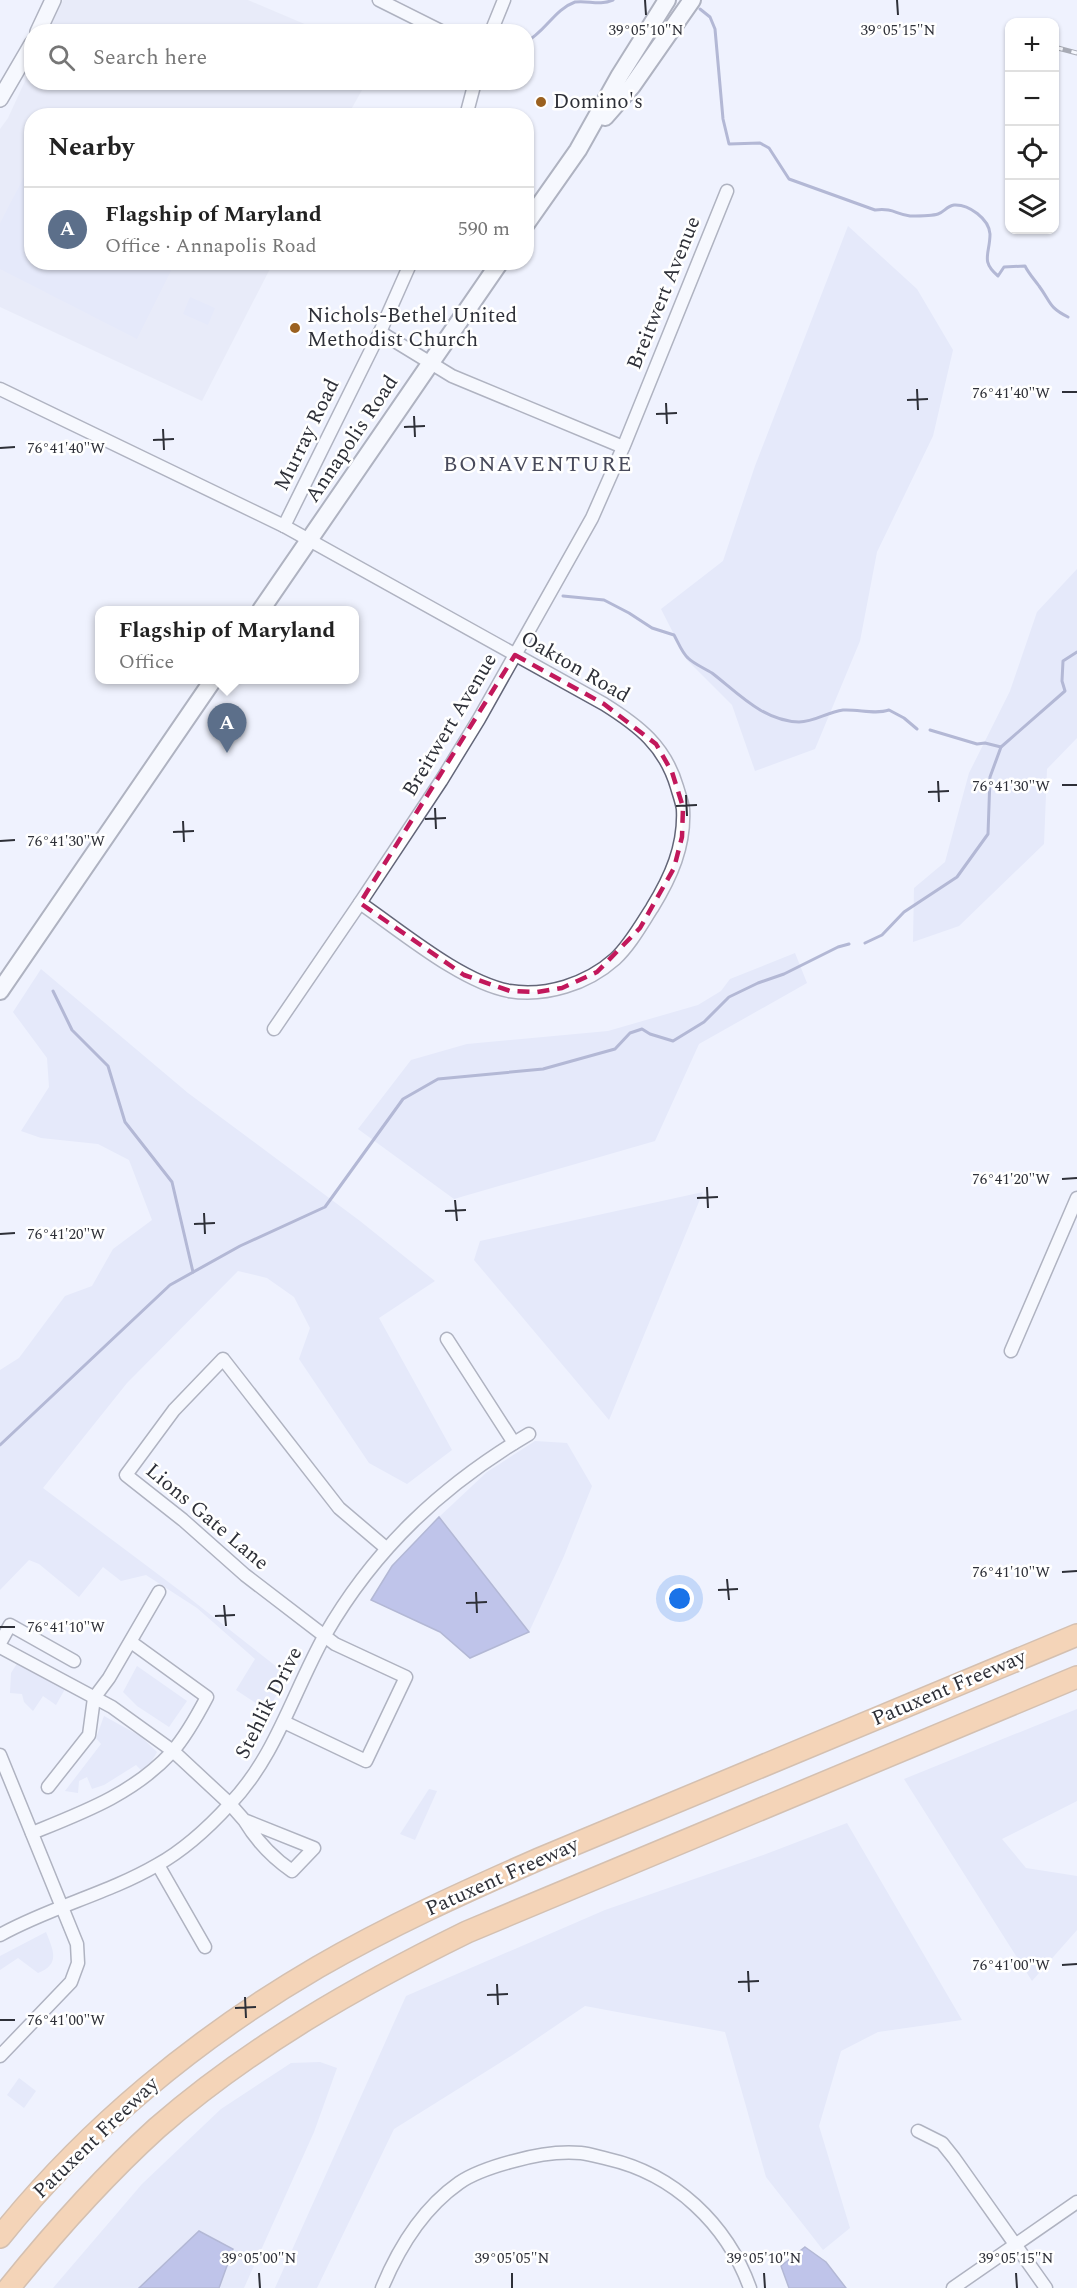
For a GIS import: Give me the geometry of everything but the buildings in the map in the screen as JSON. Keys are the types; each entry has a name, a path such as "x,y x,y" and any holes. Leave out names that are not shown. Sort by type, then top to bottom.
{"highway":[{"name":"Patuxent Freeway","path":"0,2237 44,2186 131,2100 186,2055 239,2017 318,1967 390,1928 496,1877 1077,1635"},
{"name":"Patuxent Freeway","path":"9,2288 74,2211 158,2128 208,2087 268,2043 334,2001 401,1964 520,1909 1077,1677"}],"main road":[{"path":"578,150 667,0"},
{"path":"534,213 578,150 632,86 692,0"},
{"name":"Annapolis Road","path":"264,606 494,270"},
{"path":"0,991 210,684"}],"street":[{"path":"42,24 53,0"},
{"path":"379,0 427,24"},
{"path":"494,24 504,0"},
{"path":"0,99 24,58"},
{"path":"468,108 473,90"},
{"name":"Breitwert Avenue","path":"274,1029 441,781 515,656 592,518 727,191"},
{"name":"Murray Road","path":"284,526 380,332 407,270"},
{"path":"380,332 452,376 623,447"},
{"name":"Oakton Road","path":"0,389 284,526 631,721 656,744 672,772 683,807 682,837 674,868 640,928 616,958 579,982 562,988 537,992 510,991 485,984 464,975 360,903"},
{"path":"1011,1352 1077,1198"},
{"path":"447,1339 514,1443"},
{"name":"Lions Gate Lane","path":"325,1636 245,1575 183,1520 126,1475 174,1410 223,1359 339,1508 386,1548"},
{"name":"Stehlik Drive","path":"0,1935 20,1924 109,1888 158,1865 190,1842 230,1804 263,1762 325,1636 354,1590 386,1548 430,1504 469,1474 529,1434"},
{"path":"48,1787 89,1736 94,1698 109,1678 159,1592"},
{"path":"74,1661 10,1625 0,1645 112,1707 172,1751 230,1804 253,1835 292,1871 314,1848 244,1820"},
{"path":"284,1722 366,1761 406,1677 335,1644 325,1636"},
{"path":"32,1833 94,1808 120,1795 140,1781 172,1751 207,1697 131,1642"},
{"path":"0,1755 77,1944 78,1963 72,1982 0,2056"},
{"path":"158,1865 206,1947"},
{"path":"918,2131 942,2143 1046,2288"},
{"path":"382,2288 392,2264 412,2230 459,2182 492,2167 537,2155 582,2153 627,2163 666,2182 690,2200 714,2224 733,2252 750,2288"},
{"path":"953,2288 1077,2202"}],"highlighted area":[{"path":"515,655 604,704 656,744 672,772 683,807 682,837 674,868 640,928 597,972 562,988 537,992 510,991 464,975 360,903"}],"shaded area":[{"path":"63,0 248,0 305,24 51,24"},
{"path":"24,83 24,90 362,90 352,108 24,108 24,270 269,270 202,401 0,307 0,129 8,118"},
{"path":"24,177 24,270 172,270 137,339 0,269 0,223"},
{"path":"848,226 917,289 953,350 933,436 877,552 860,641 815,749 755,771 732,705 687,660 661,609 723,561 755,466"},
{"path":"190,297 215,308 208,325 183,314"},
{"path":"1077,569 1077,738 1047,769 1044,844 959,926 913,942 914,888 945,862 969,773 1010,691 1037,612"},
{"path":"795,953 807,983 699,1044 655,1141 454,1199 358,1129 411,1060 467,1044 608,1031 698,1005 721,991 730,979"},
{"path":"41,969 188,1093 360,1221 435,1281 379,1318 452,1450 407,1484 369,1463 299,1359 310,1328 294,1297 267,1278 238,1271 127,1383 43,1488 183,1593 287,1675 268,1711 236,1690 255,1659 197,1608 146,1575 121,1581 103,1567 79,1597 39,1564 29,1560 0,1590 0,1370 19,1358 65,1296 92,1286 113,1249 152,1220 129,1160 98,1144 41,1138 21,1131 49,1087 47,1058 13,1012"},
{"path":"703,1192 609,1420 474,1260 480,1241"},
{"path":"535,1441 567,1443 592,1486 564,1556 529,1632 439,1517 487,1472"},
{"path":"18,1662 65,1689 56,1705 43,1696 33,1711 24,1702 22,1694 10,1693 11,1673"},
{"path":"137,1666 187,1701 169,1727 137,1706 123,1692"},
{"path":"1077,1709 1077,1801 1002,1839 1026,1868 1077,1876 1077,1930 1032,1981 904,1779"},
{"path":"104,1716 140,1736 157,1752 150,1764 141,1770 136,1765 104,1785 92,1789 87,1777 79,1781 78,1793 65,1791 101,1744 96,1738"},
{"path":"429,1789 437,1791 415,1840 400,1834"},
{"path":"847,1823 962,2020 878,2032 841,2051 819,2126 850,2228 823,2250 766,2177 725,2032 585,2006 511,2056 394,2129 317,2288 275,2288 406,1996 605,1910"},
{"path":"46,1932 53,1951 50,1965 38,1973 18,1958 0,1970 0,1956"},
{"path":"320,2062 337,2068 314,2132 244,2288 53,2288 142,2184 221,2109 291,2063"},
{"path":"19,2078 36,2091 24,2108 7,2095"}],"water":[{"path":"439,1517 529,1632 470,1658 440,1632 371,1600 392,1566"},
{"path":"199,2231 233,2249 219,2288 139,2288"},
{"path":"805,2247 826,2262 846,2288 789,2288 781,2266"}],"waterway":[{"path":"534,37 568,5 575,2 603,3 613,0"},
{"path":"700,9 710,17 715,29 723,119 729,144 760,143 769,148 789,179 875,210 890,210 913,216 938,214 954,205 972,210 989,228 987,257 992,271 998,276 1004,267 1025,266 1053,307 1068,317"},
{"path":"563,596 604,600 652,628 674,635 690,660 712,673 752,705 774,717 799,722 843,710 878,712 889,710 904,718 917,729"},
{"path":"865,943 882,935 904,912 957,877 988,834 990,777 1001,747 1065,691 1062,681 1063,661 1077,652"},
{"path":"930,730 977,744 985,743 1001,747"},
{"path":"0,1445 170,1285 240,1246 325,1207 403,1099 438,1079 543,1069 615,1049 630,1033 642,1029 673,1041 704,1022 729,997 849,944"},
{"path":"53,991 72,1030 108,1066 125,1122 172,1182 193,1272"}],"railway":[{"path":"1059,48 1077,53"}],"place":[{"name":"Domino's","path":"541,102"},
{"name":"Nichols-Bethel United Methodist Church","path":"295,328"},
{"name":"Flagship of Maryland","path":"227,753"}],"district":[{"name":"BONAVENTURE","path":"538,464"}]}
